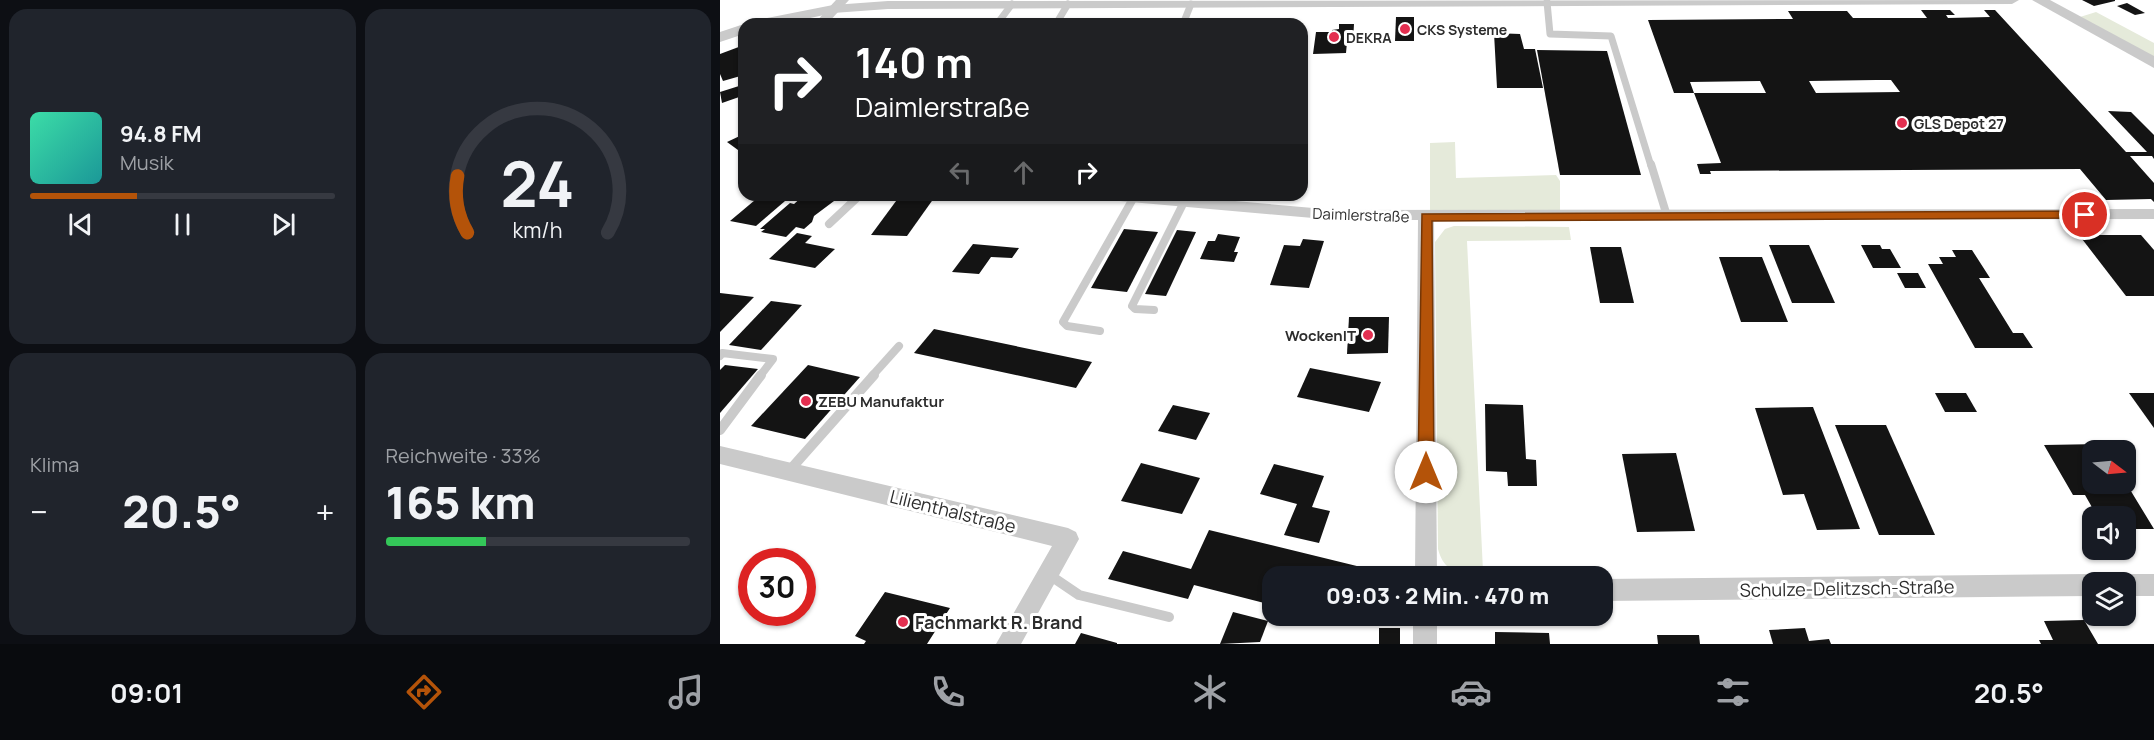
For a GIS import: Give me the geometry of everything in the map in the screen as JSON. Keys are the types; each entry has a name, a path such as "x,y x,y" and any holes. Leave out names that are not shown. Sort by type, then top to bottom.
{"street":[{"path":"786,18 838,5 2012,0"},
{"path":"2039,0 2154,63"},
{"path":"826,18 838,5"},
{"path":"720,37 738,31"},
{"name":"Daimlerstraße","path":"1174,201 1336,215 1426,217 2154,214"},
{"path":"1426,217 1426,566"},
{"name":"Lilienthalstraße","path":"720,455 1068,539 1008,644"},
{"name":"Schulze-Delitzsch-Straße","path":"1613,590 2082,585"},
{"path":"2136,585 2154,585"},
{"path":"1425,626 1425,644"}],"lane":[{"path":"1543,1 1550,34 1611,36 1667,216"},
{"path":"1002,18 1012,4"},
{"path":"1060,18 1068,4"},
{"path":"1185,18 1191,4"},
{"path":"829,224 854,201"},
{"path":"1100,331 1066,326 1063,322 1132,201"},
{"path":"1154,310 1135,309 1132,306 1184,202"},
{"path":"789,471 899,346"},
{"path":"720,356 722,354 773,359 720,430"},
{"path":"1048,574 1078,595 1169,617"}],"green space":[{"path":"2096,12 2154,43 2154,57 2080,17"},
{"path":"1455,142 1456,178 1556,175 1560,181 1560,211 1430,212 1430,143"},
{"path":"1454,226 1569,227 1571,240 1467,241 1483,566 1447,566 1438,549 1435,242 1445,229"}],"building":[{"path":"2082,0 2115,0 2115,1 2094,6"},
{"path":"2127,3 2145,13 2135,15 2117,6"},
{"name":"GLS Depot 27","path":"1921,10 1950,10 1955,15 1946,15 1948,18 1990,17 1984,10 1995,10 2126,152 2147,152 2108,111 2131,112 2154,135 2154,159 2152,156 2130,156 2154,183 2154,202 2151,199 2106,200 2080,169 1710,171 1711,174 1700,174 1697,164 1721,163 1694,93 1674,93 1648,20 1793,19 1788,11 1847,11 1853,18 1927,18","holes":["1891,80 1900,92 1816,93 1809,81","1760,81 1766,93 1694,93 1690,82"]},
{"name":"CKS Systeme","path":"1396,17 1414,17 1414,41 1395,41"},
{"name":"DEKRA","path":"1339,24 1354,24 1353,42 1347,42 1346,53 1313,54 1316,32 1332,32 1332,30 1339,29"},
{"path":"1494,33 1520,34 1524,49 1535,49 1543,88 1497,88"},
{"path":"738,47 738,77 723,81 720,74 720,54"},
{"path":"1537,50 1607,51 1641,175 1560,175"},
{"path":"738,86 738,97 722,103 720,92"},
{"path":"738,137 738,150 727,142"},
{"path":"754,201 785,201 756,226 730,221"},
{"path":"797,201 834,201 814,216 812,222 804,229 796,227 786,237 761,232 765,229 760,229 790,203 794,204"},
{"path":"896,201 932,201 907,236 871,235"},
{"path":"1124,229 1158,232 1127,292 1091,288"},
{"path":"1177,230 1196,232 1166,296 1145,294"},
{"path":"797,233 812,236 805,243 835,249 815,268 769,259"},
{"path":"1218,234 1240,237 1234,252 1238,252 1234,262 1200,259 1208,241 1215,241"},
{"path":"2079,235 2141,235 2154,250 2154,296 2126,296"},
{"path":"1303,239 1324,241 1309,288 1270,285 1284,245 1300,246"},
{"path":"973,244 1019,248 1012,258 991,257 979,274 952,272"},
{"path":"1769,245 1809,245 1835,303 1792,303"},
{"path":"1861,245 1880,245 1882,249 1890,249 1901,268 1873,268"},
{"path":"1590,247 1621,247 1634,303 1600,303"},
{"path":"1952,250 1972,250 1990,278 1979,278 2013,333 2023,333 2033,348 1975,348 1928,264 1943,264 1939,257 1956,257"},
{"path":"1719,257 1762,257 1788,322 1741,322"},
{"path":"1897,273 1918,273 1926,288 1905,288"},
{"path":"720,293 754,297 720,332"},
{"path":"771,301 802,305 761,350 729,345"},
{"name":"WockenIT","path":"1349,317 1389,317 1388,353 1347,354"},
{"path":"934,329 1092,362 1076,388 914,353"},
{"path":"725,365 758,369 720,413 720,370"},
{"name":"ZEBU Manufaktur","path":"808,365 860,377 805,439 751,426"},
{"path":"1310,368 1381,382 1369,412 1297,397"},
{"path":"1935,393 1966,393 1977,412 1945,412"},
{"path":"2129,393 2154,393 2154,428"},
{"path":"1485,404 1523,405 1526,459 1536,460 1537,486 1508,486 1507,472 1486,471"},
{"path":"1173,405 1210,413 1196,440 1158,431"},
{"path":"1813,407 1860,529 1817,530 1804,494 1783,495 1755,408"},
{"path":"1835,425 1886,425 1935,535 1879,535"},
{"path":"2082,444 2082,494 2133,494 2154,529 2136,529 2136,506 2091,506 2085,495 2073,495 2044,445"},
{"path":"1676,453 1695,531 1637,532 1622,454"},
{"path":"1141,463 1200,478 1182,514 1121,501"},
{"path":"1274,464 1324,476 1312,507 1330,511 1319,543 1284,535 1297,504 1260,494"},
{"path":"1209,530 1357,566 1262,566 1262,602 1194,585 1188,599 1108,579 1123,551 1191,569"},
{"name":"Fachmarkt R. Brand","path":"885,592 950,608 927,644 864,644 866,641 855,636"},
{"path":"1233,612 1262,619 1262,626 1266,626 1260,642 1220,644"},
{"path":"2082,620 2082,626 2088,626 2098,644 2041,644 2039,640 2053,640 2044,621"},
{"path":"1379,628 1400,628 1400,644 1379,644"},
{"path":"1805,628 1809,641 1829,639 1831,644 1773,644 1769,630"},
{"path":"1495,632 1549,633 1550,644 1495,644"},
{"path":"1081,633 1117,643 1117,644 1075,644"},
{"path":"1657,635 1699,635 1700,644 1658,644"}],"place":[{"name":"CKS Systeme","path":"1405,29"},
{"name":"DEKRA","path":"1334,37"},
{"name":"GLS Depot 27","path":"1902,123"},
{"name":"WockenIT","path":"1368,335"},
{"name":"ZEBU Manufaktur","path":"806,401"},
{"name":"Fachmarkt R. Brand","path":"903,622"}],"route":[{"path":"1426,472 1426,217 2085,215"}]}
